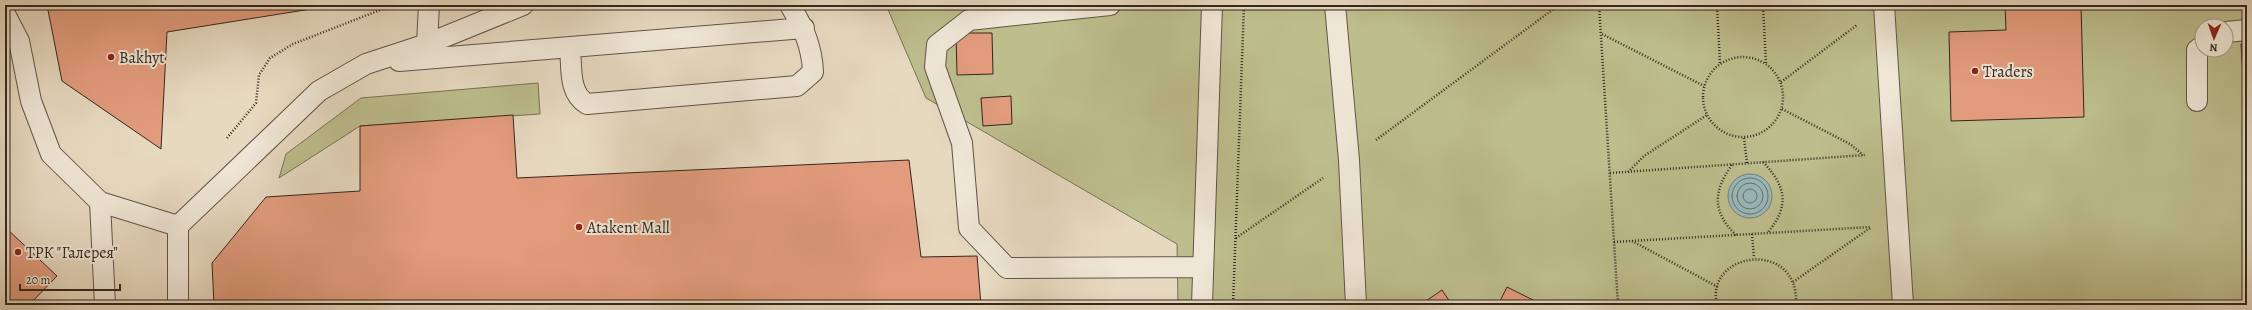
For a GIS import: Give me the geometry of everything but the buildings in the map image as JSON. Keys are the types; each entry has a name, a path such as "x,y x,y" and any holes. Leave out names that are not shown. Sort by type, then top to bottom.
{"lane":[{"path":"427,44 429,5"},
{"path":"178,305 178,226 319,91 366,64 427,44 523,5"},
{"path":"570,47 573,86 576,95 587,104 797,86 813,72 812,54 804,28 790,5"},
{"path":"1110,5 969,20 937,45 935,67 962,143 969,228 1007,268 1202,267"},
{"path":"1202,305 1202,267 1212,5"},
{"path":"1335,5 1349,160 1356,305"},
{"path":"1884,5 1903,305"},
{"path":"5,14 12,42 31,101 51,154 100,202 178,226"},
{"path":"366,64 804,28"},
{"path":"2234,31 2247,30"},
{"path":"2197,58 2197,102"},
{"path":"100,202 105,305"}],"path":[{"path":"223,143 256,103 259,75 270,58 293,44 393,5"},
{"path":"1233,305 1244,5"},
{"path":"1236,238 1349,160 1559,5"},
{"path":"1599,5 1618,305"},
{"path":"1717,5 1720,64"},
{"path":"1763,5 1766,64"},
{"path":"1781,82 1855,29 1859,23"},
{"path":"1601,34 1704,86"},
{"path":"1735,58 1751,58 1766,64 1775,72 1781,82 1784,96 1782,109 1777,121 1768,130 1757,135 1744,138 1729,135 1716,127 1707,115 1703,101 1704,86 1710,74 1720,64 1735,58"},
{"path":"1782,109 1850,144 1863,155"},
{"path":"1628,172 1644,156 1707,115"},
{"path":"1744,138 1747,163"},
{"path":"1610,173 1894,153"},
{"path":"1763,162 1780,184 1783,197 1782,211 1776,223 1768,233"},
{"path":"1732,164 1719,188 1717,201 1720,214 1727,226 1736,235"},
{"path":"1614,242 1898,225"},
{"path":"1793,282 1871,227"},
{"path":"1752,234 1754,258"},
{"path":"1632,241 1718,287"},
{"path":"1717,305 1718,287 1725,272 1738,262 1754,258 1770,260 1784,269 1793,282 1796,295 1796,305"}],"green space":[{"path":"886,5 2247,5 2247,305 1178,305 1177,244 926,98"},
{"path":"538,83 540,114 360,126 279,178 286,154 361,98"}],"water":[{"path":"1746,174 1754,174 1766,180 1772,192 1772,200 1766,212 1754,218 1746,218 1734,212 1728,200 1728,192 1734,180"}],"place":[{"name":"Bakhyt","path":"111,57"},
{"name":"Traders","path":"1975,71"},
{"name":"Atakent Mall","path":"579,227"},
{"name":"ТРК \"Галерея\"","path":"18,252"}]}
